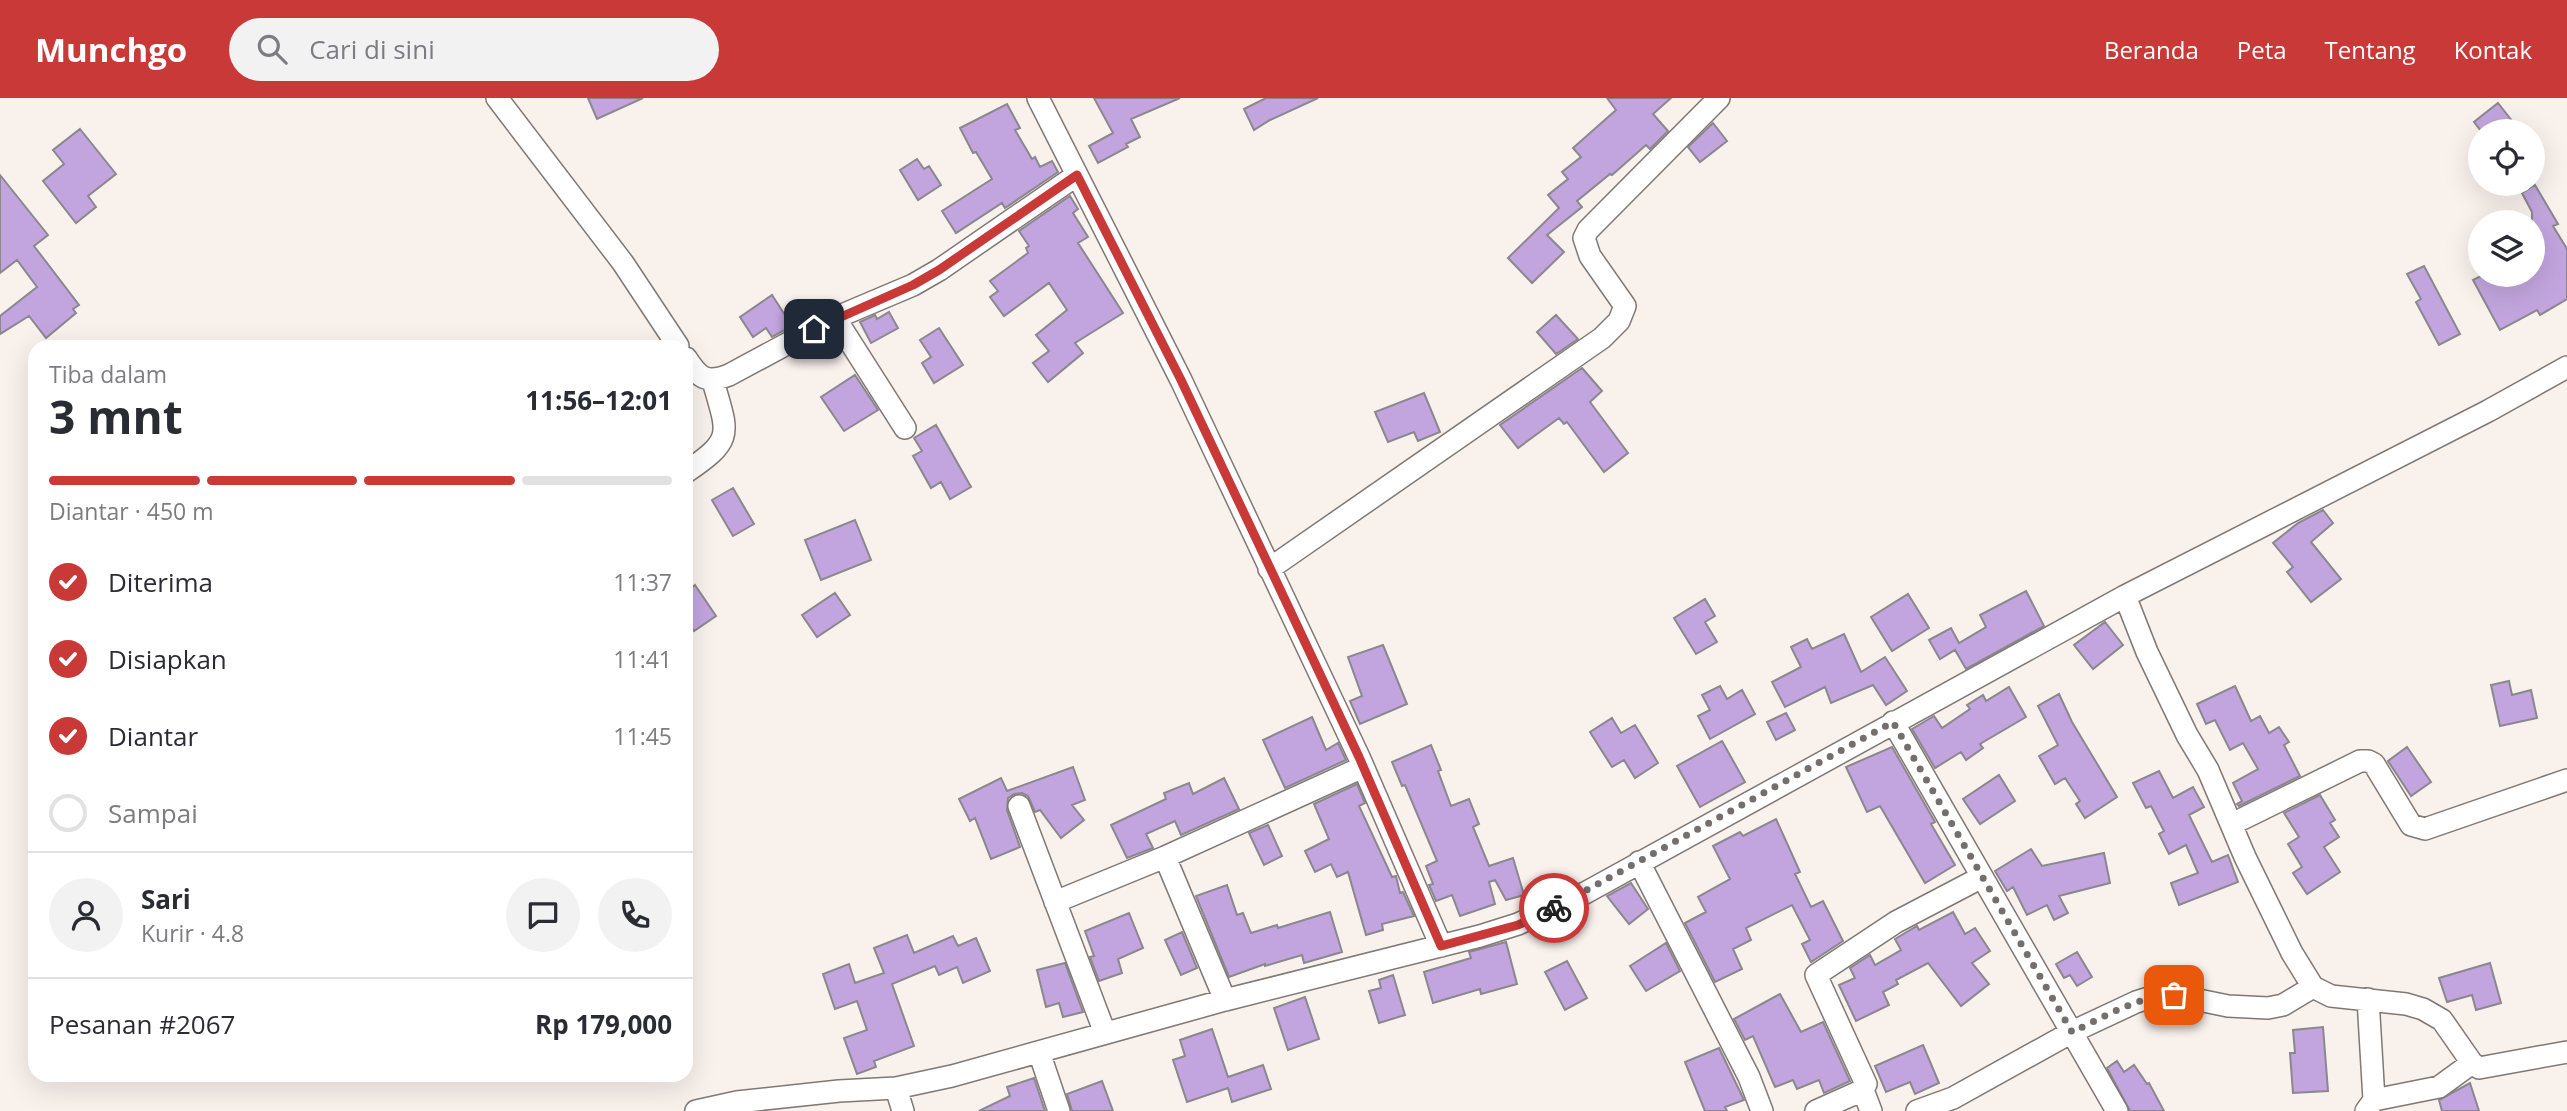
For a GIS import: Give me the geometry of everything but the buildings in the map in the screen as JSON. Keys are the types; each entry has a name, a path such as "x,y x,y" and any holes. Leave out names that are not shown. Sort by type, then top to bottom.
{"street":[{"path":"497,98 623,263 673,340"},
{"path":"1038,98 1181,380 1363,767 1441,946"},
{"path":"1269,569 1602,338 1619,321 1625,306 1590,256 1584,238 1588,230 1719,98"},
{"path":"693,368 702,378 713,381 729,375 835,318 913,285 1077,175"},
{"path":"835,318 905,428"},
{"path":"696,1111 737,1102 896,1088 951,1076 1225,1000 1518,925 1585,893 2125,596 2488,411 2567,367"},
{"path":"693,467 707,458 722,441 726,428 713,381"},
{"path":"2125,596 2147,653 2208,770 2245,857 2292,953 2313,987 2332,996 2406,1004 2423,1009 2442,1020 2472,1063 2479,1068 2567,1052"},
{"path":"1893,722 2117,1111"},
{"path":"2232,824 2360,761 2374,764 2411,825 2419,829 2567,780"},
{"path":"1055,902 1165,857 1363,767"},
{"path":"1019,806 1105,1033"},
{"path":"1165,857 1225,1000"},
{"path":"1639,862 1749,1077 1762,1111"},
{"path":"1816,1111 1863,1090 1866,1084 1809,979 1896,922 1982,877"},
{"path":"1917,1111 1952,1098 2072,1032 2136,1002 2158,995 2174,995 2228,1006 2268,1008 2283,1005 2313,987"},
{"path":"2368,999 2370,1106 2439,1087 2472,1063"},
{"path":"1039,1052 1059,1111"},
{"path":"896,1088 903,1111"},
{"path":"1863,1090 1871,1111"}],"way so far":[{"path":"1554,908 1893,722 2072,1032 2136,1002 2158,995 2174,995"}],"route":[{"path":"814,329 913,285 939,270 1077,175 1181,380 1287,604 1359,757 1441,946 1518,925 1554,908"}]}
